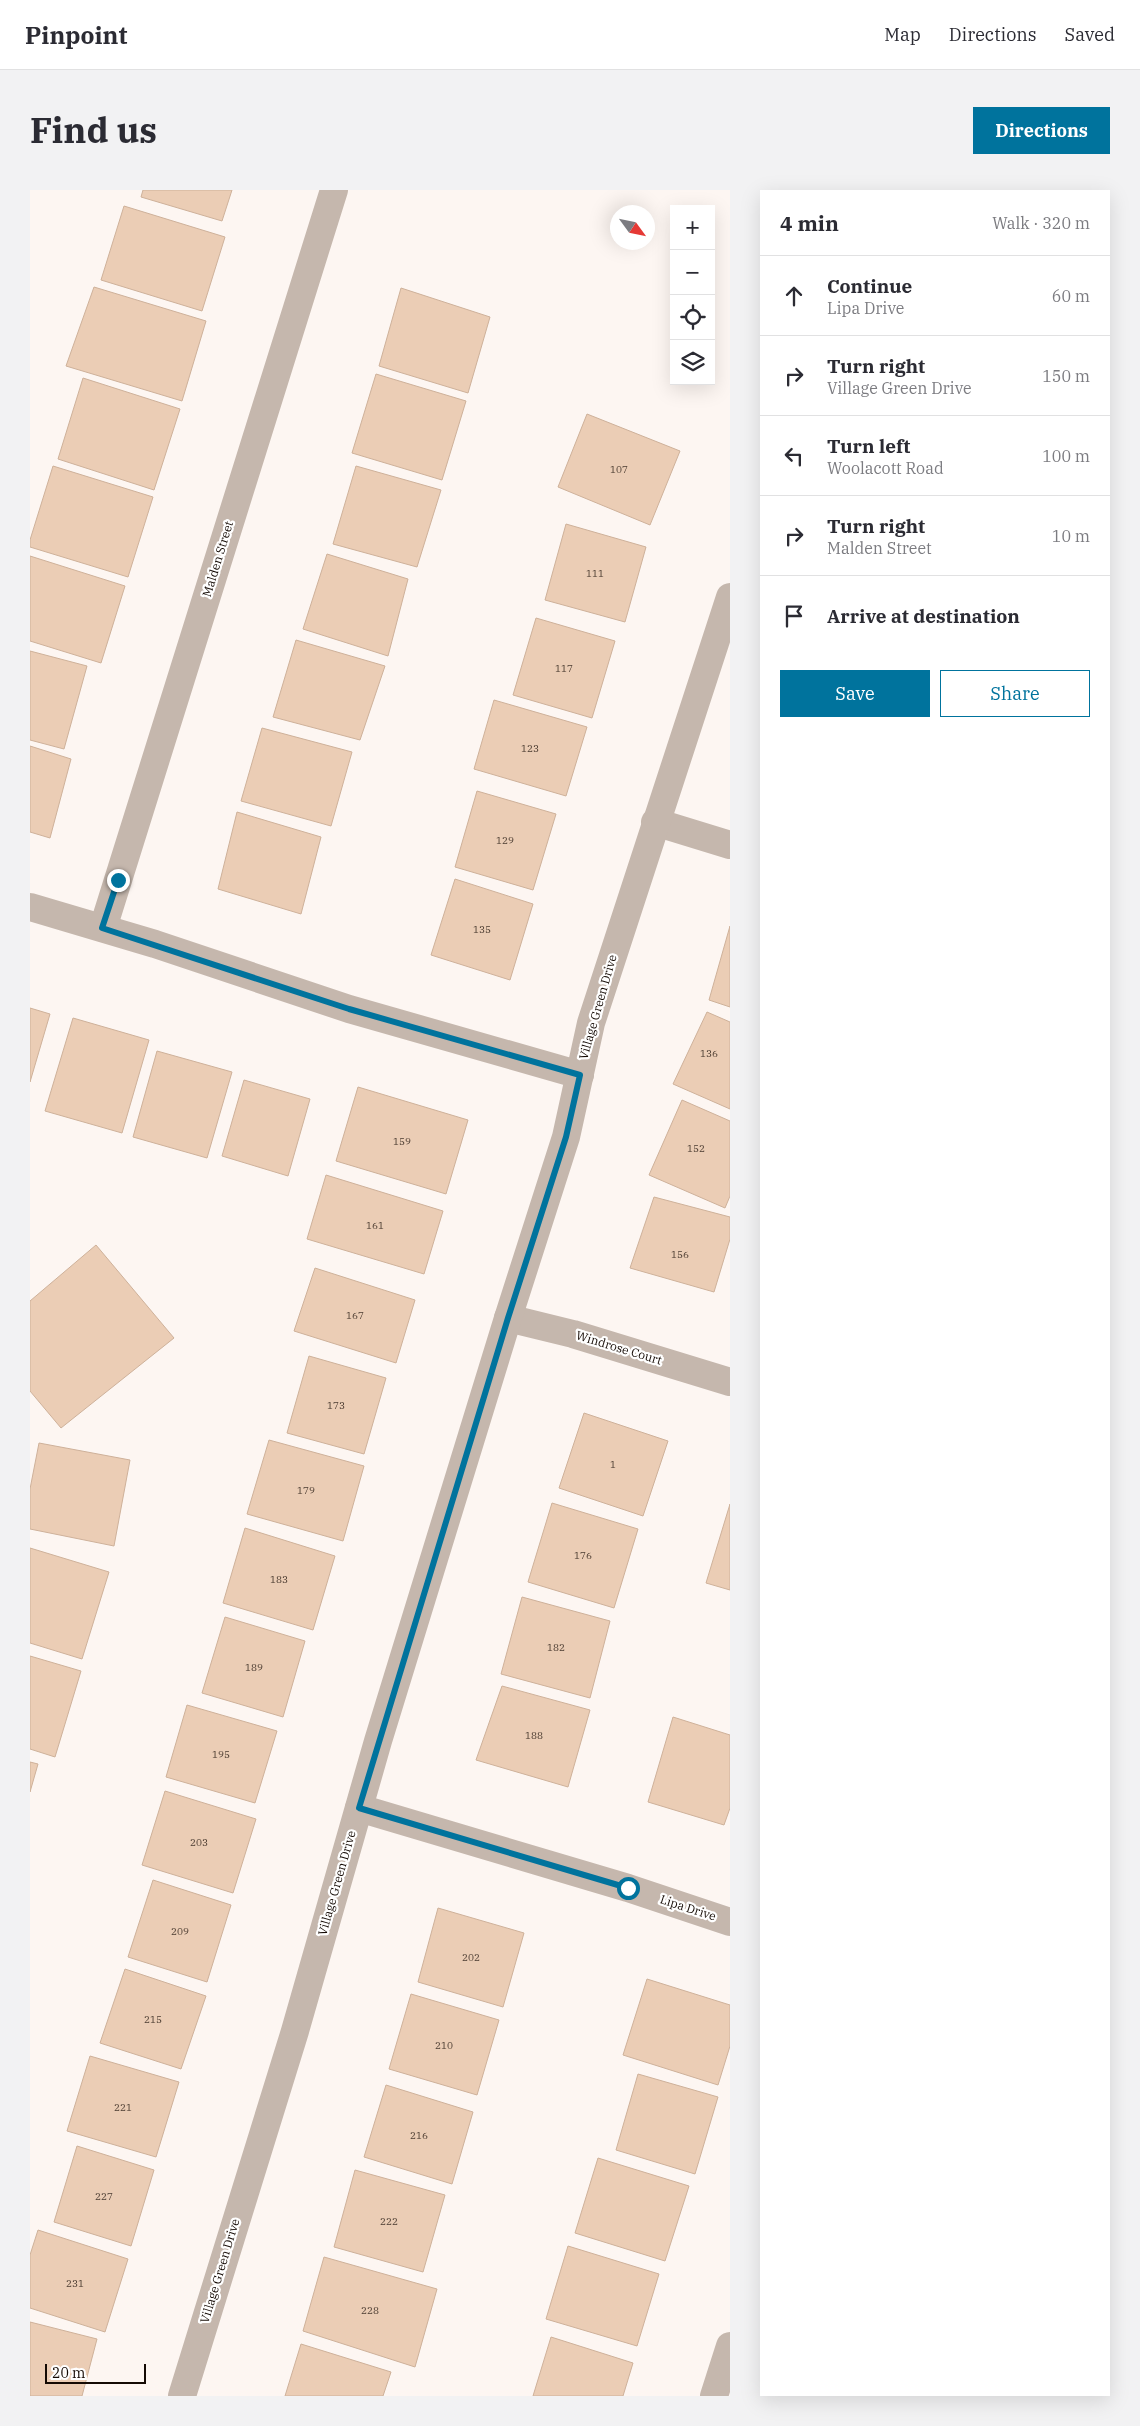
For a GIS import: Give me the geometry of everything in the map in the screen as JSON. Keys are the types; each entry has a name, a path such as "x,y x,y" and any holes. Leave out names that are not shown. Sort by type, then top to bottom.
{"street":[{"name":"Malden Street","path":"102,928 334,190"},
{"name":"Village Green Drive","path":"182,2396 295,2031 359,1808 508,1318 566,1137 591,1023 655,822 730,597"},
{"path":"655,822 730,845"},
{"path":"30,907 102,928 349,1009 580,1075"},
{"name":"Windrose Court","path":"508,1318 573,1334 730,1382"},
{"name":"Lipa Drive","path":"359,1808 628,1888 730,1922"},
{"path":"714,2396 730,2346"}],"building":[{"path":"143,190 232,190 222,221 141,197"},
{"path":"124,206 225,237 202,311 101,280"},
{"path":"94,287 206,321 182,401 66,366"},
{"path":"401,288 490,317 468,393 379,366"},
{"path":"376,374 466,401 442,480 352,453"},
{"path":"83,378 180,409 154,490 58,459"},
{"path":"587,414 680,451 650,525 558,487"},
{"path":"53,466 153,497 128,577 30,547 30,540"},
{"path":"356,466 441,490 417,567 333,544"},
{"path":"566,524 646,547 625,622 545,600"},
{"path":"327,554 408,579 388,656 303,629"},
{"path":"30,556 125,586 101,663 30,641"},
{"path":"536,618 615,641 592,718 513,695"},
{"path":"296,640 385,666 360,740 273,717"},
{"path":"30,651 87,666 64,749 30,740"},
{"path":"494,700 587,727 566,796 474,769"},
{"path":"262,728 352,752 331,826 241,801"},
{"path":"30,746 71,759 50,838 30,832"},
{"path":"477,791 556,814 533,890 455,867"},
{"path":"237,812 321,837 301,914 218,889"},
{"path":"455,879 533,904 510,980 431,955"},
{"path":"730,926 730,1007 709,1000"},
{"path":"30,1008 50,1014 30,1082"},
{"path":"707,1012 730,1022 730,1109 673,1084"},
{"path":"73,1018 149,1040 122,1133 45,1111"},
{"path":"157,1051 232,1072 207,1158 133,1137"},
{"path":"244,1080 310,1099 288,1176 222,1156"},
{"path":"358,1087 468,1120 446,1194 336,1161"},
{"path":"682,1100 730,1121 730,1196 725,1208 649,1175"},
{"path":"326,1175 443,1211 424,1274 307,1239"},
{"path":"654,1197 730,1217 730,1239 714,1292 630,1268"},
{"path":"96,1245 174,1338 61,1428 30,1391 30,1301"},
{"path":"315,1268 415,1300 396,1363 294,1331"},
{"path":"309,1356 386,1378 364,1454 287,1433"},
{"path":"584,1413 668,1441 643,1516 559,1488"},
{"path":"269,1440 364,1466 343,1541 247,1514"},
{"path":"39,1443 130,1460 114,1546 30,1529 30,1489"},
{"path":"552,1503 638,1529 614,1608 528,1582"},
{"path":"730,1504 730,1590 706,1583"},
{"path":"245,1528 335,1556 313,1630 223,1603"},
{"path":"30,1548 109,1572 82,1659 30,1643"},
{"path":"522,1597 610,1621 590,1698 501,1674"},
{"path":"225,1617 305,1641 283,1717 202,1693"},
{"path":"30,1656 81,1671 55,1757 30,1749"},
{"path":"502,1686 590,1710 568,1787 476,1760"},
{"path":"187,1705 277,1731 255,1803 166,1777"},
{"path":"673,1717 730,1735 730,1808 724,1825 648,1802"},
{"path":"30,1762 38,1764 30,1792"},
{"path":"165,1791 256,1819 233,1893 142,1865"},
{"path":"153,1880 231,1905 207,1982 128,1957"},
{"path":"438,1908 524,1933 503,2007 418,1982"},
{"path":"125,1969 206,1996 181,2069 100,2043"},
{"path":"647,1979 730,2005 730,2046 718,2085 623,2055"},
{"path":"411,1994 499,2020 477,2095 389,2069"},
{"path":"90,2056 179,2082 156,2157 67,2131"},
{"path":"638,2074 718,2097 695,2174 616,2150"},
{"path":"386,2085 473,2112 452,2184 364,2157"},
{"path":"77,2146 154,2170 131,2246 54,2222"},
{"path":"598,2158 689,2186 665,2261 575,2233"},
{"path":"355,2170 445,2195 423,2272 334,2247"},
{"path":"38,2230 128,2259 105,2332 30,2308 30,2255"},
{"path":"568,2246 659,2274 637,2346 546,2319"},
{"path":"324,2257 437,2289 415,2367 303,2331"},
{"path":"30,2322 97,2339 82,2396 30,2396"},
{"path":"551,2337 633,2363 623,2396 533,2396"},
{"path":"301,2344 391,2372 383,2396 285,2396"}],"route":[{"path":"118,880 102,928 349,1009 580,1075 566,1137 508,1318 359,1808 628,1888"}]}
